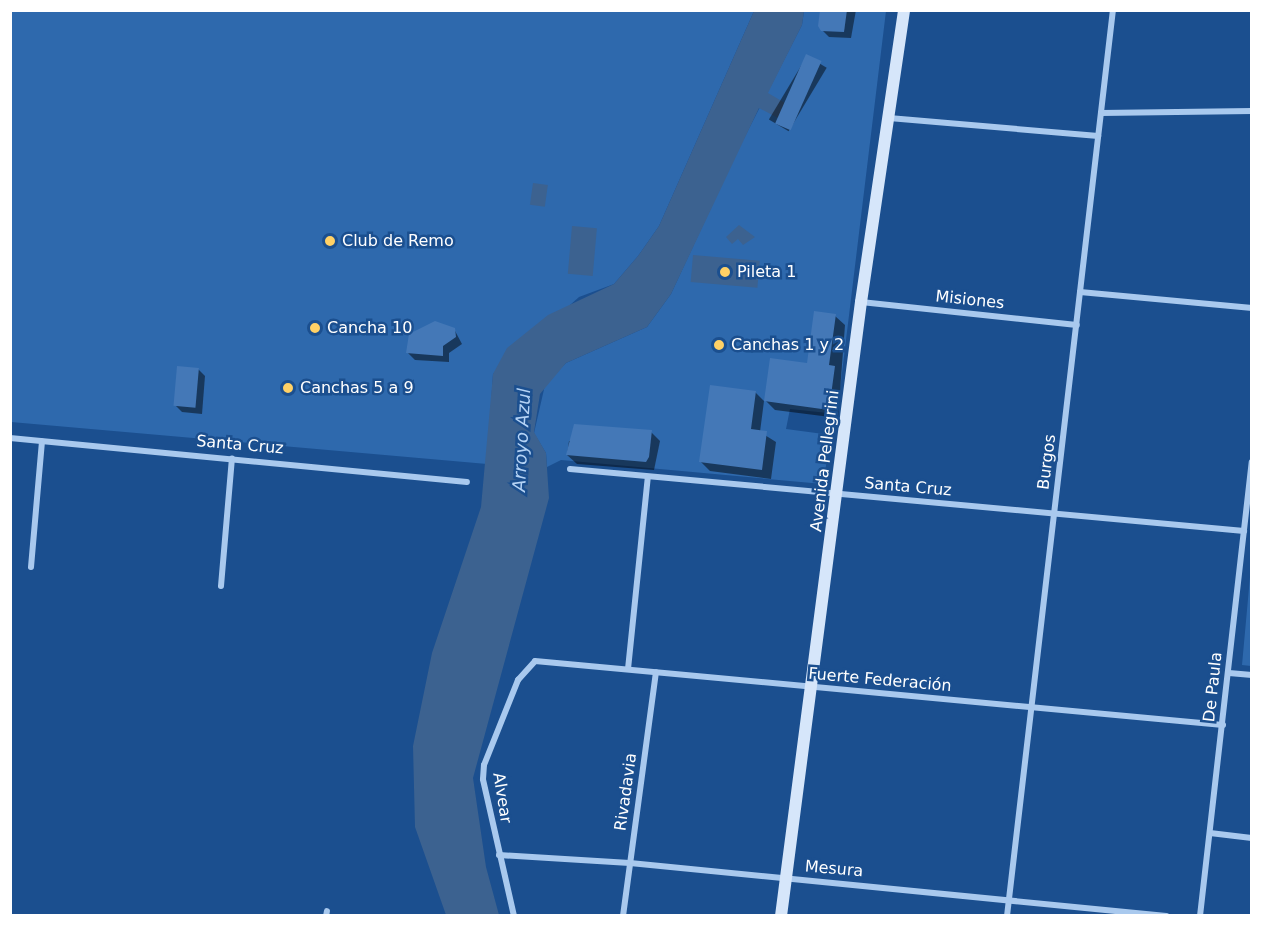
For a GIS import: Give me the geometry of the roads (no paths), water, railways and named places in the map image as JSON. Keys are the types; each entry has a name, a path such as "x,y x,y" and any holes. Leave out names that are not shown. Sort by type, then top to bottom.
{"main road":[{"name":"Avenida Pellegrini","path":"782,915 861,302 904,10"}],"street":[{"name":"Burgos","path":"1007,915 1113,10"},
{"path":"1101,113 1251,111"},
{"path":"889,118 1098,136"},
{"path":"1080,292 1251,308"},
{"name":"Misiones","path":"861,302 1077,326"},
{"name":"Santa Cruz","path":"10,438 467,482"},
{"path":"31,567 42,441"},
{"path":"221,586 232,458"},
{"name":"De Paula","path":"1200,915 1244,531 1249,514 1251,462"},
{"name":"Santa Cruz","path":"570,469 1244,531"},
{"path":"628,669 648,477"},
{"name":"Fuerte Federación","path":"535,661 1223,725"},
{"name":"Alvear","path":"514,915 499,855 483,765 518,680 535,661"},
{"name":"Rivadavia","path":"623,915 656,672"},
{"path":"1229,673 1251,675"},
{"path":"1210,833 1251,838"},
{"name":"Mesura","path":"499,855 630,863 1166,915"}],"water":[{"name":"Arroyo Azul","path":"754,11 804,11 802,25 768,93 785,103 778,118 759,108 671,294 647,327 566,363 540,394 534,432 546,453 549,498 473,778 486,867 499,915 446,915 415,827 413,746 432,653 481,507 493,374 507,348 548,315 614,284 638,256 659,226"},
{"path":"533,183 548,185 545,207 530,205"},
{"path":"739,225 755,237 743,245 738,239 732,244 726,237"},
{"path":"572,226 597,228 593,276 568,274"},
{"name":"Pileta 1","path":"693,255 760,261 757,288 691,282"}],"place":[{"name":"Club de Remo","path":"330,241"},
{"name":"Pileta 1","path":"725,272"},
{"name":"Cancha 10","path":"315,328"},
{"name":"Canchas 1 y 2","path":"719,345"},
{"name":"Canchas 5 a 9","path":"288,388"}]}
